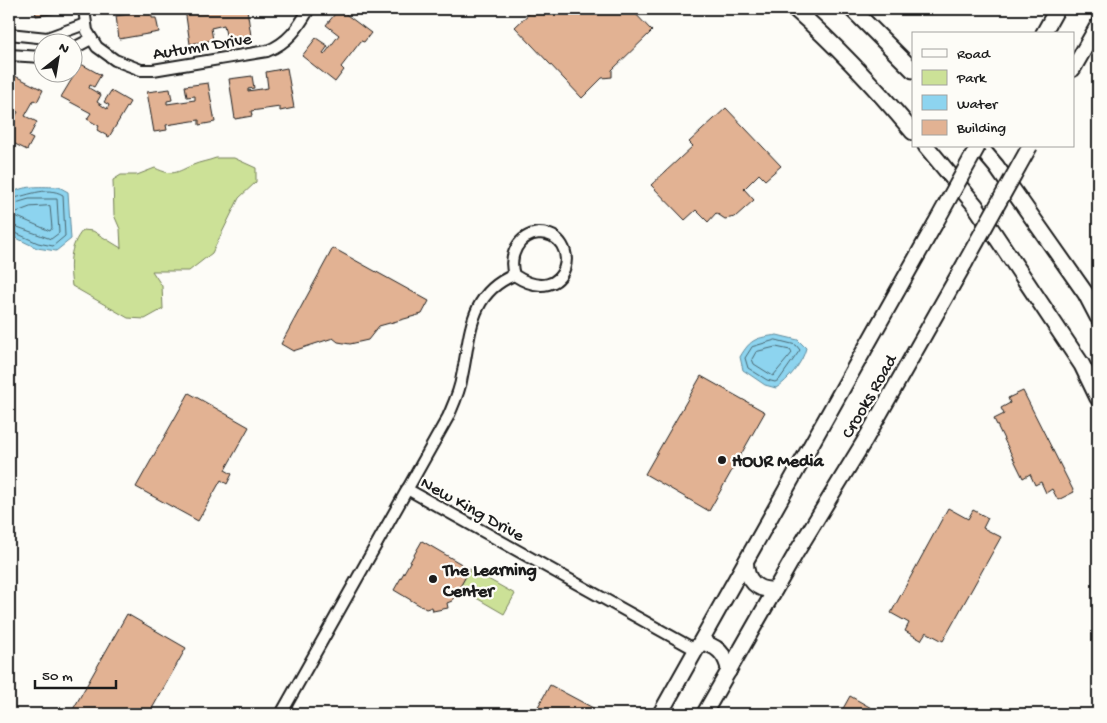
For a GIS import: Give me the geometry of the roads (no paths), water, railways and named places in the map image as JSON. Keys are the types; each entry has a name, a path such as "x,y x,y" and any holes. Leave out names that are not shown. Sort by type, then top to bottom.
{"highway":[{"path":"795,9 826,36 878,90 912,131"},
{"path":"852,9 912,69"},
{"path":"928,148 975,205 1082,365 1098,398"},
{"path":"981,148 996,166 1086,294 1098,317"}],"main road":[{"path":"1044,32 1057,9"},
{"path":"1074,67 1098,25"},
{"name":"Crooks Road","path":"660,714 978,148"},
{"name":"Crooks Road","path":"704,714 775,589 865,440 1029,148"},
{"path":"746,562 746,571 751,582 762,589 775,589"},
{"path":"698,646 707,643 719,650 725,657 729,671"}],"street":[{"path":"84,9 88,31"},
{"name":"Autumn Drive","path":"88,31 97,47 115,60 141,70 153,70 272,49 289,38 309,9"},
{"path":"9,34 47,38 88,31"},
{"path":"82,38 88,31"},
{"path":"9,54 32,56"},
{"path":"539,233 550,235 558,240 564,249 566,265 563,273 555,282 540,286 532,285 514,275 511,266 512,258 516,248 528,236 539,233"},
{"path":"407,489 457,395 470,329 476,309 493,288 502,280 514,275"},
{"name":"New King Drive","path":"281,714 407,489 698,646"}],"water":[{"path":"59,187 68,192 71,239 56,251 37,248 10,235 9,196 13,192 25,188"},
{"path":"777,335 798,340 806,348 802,359 794,371 776,388 765,385 743,370 740,357 751,342"}],"place":[{"name":"HOUR Media","path":"722,460"},
{"name":"The Learning Center","path":"433,579"}]}
